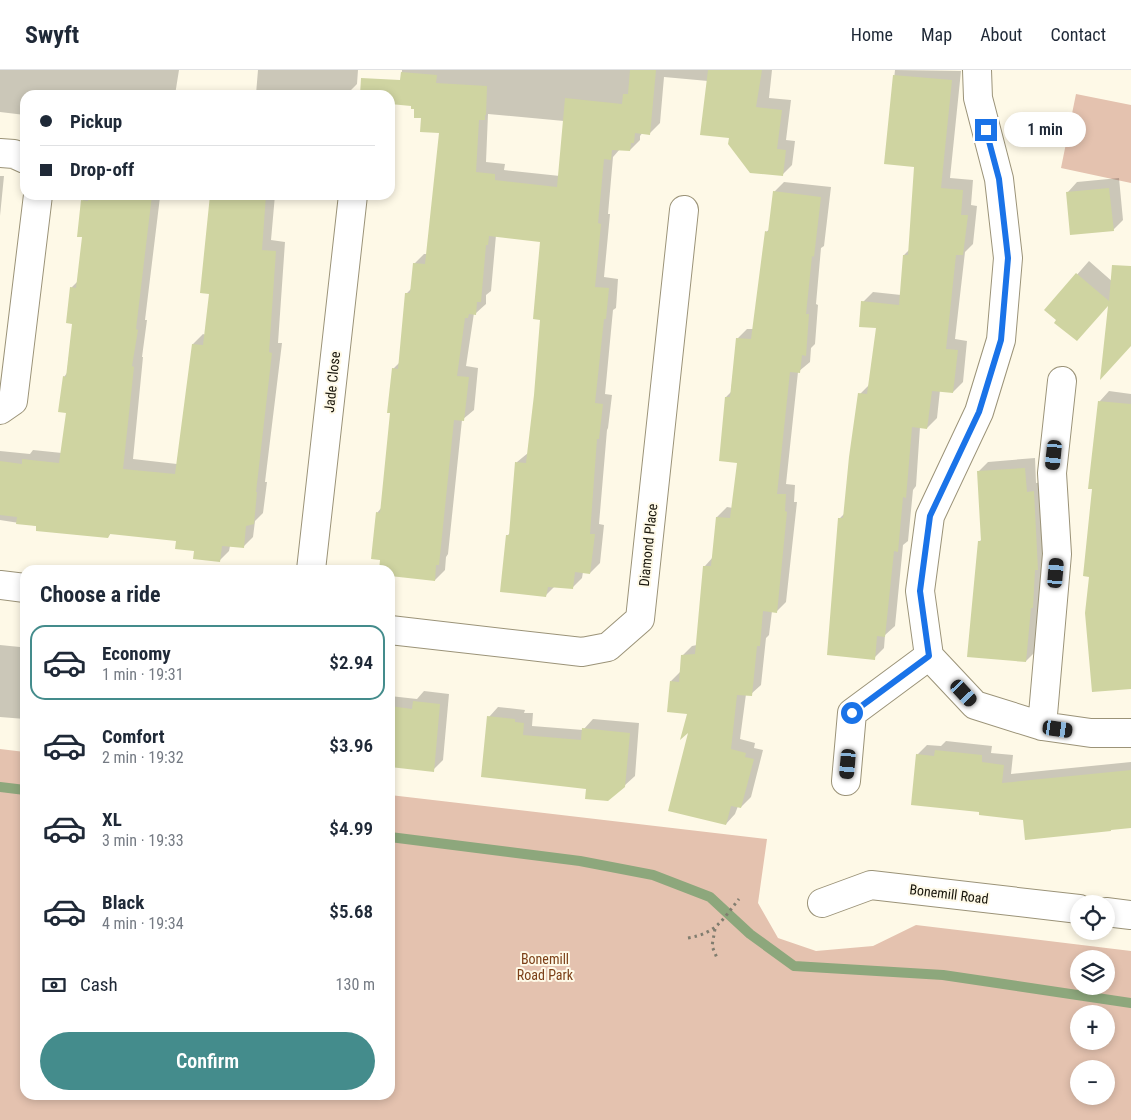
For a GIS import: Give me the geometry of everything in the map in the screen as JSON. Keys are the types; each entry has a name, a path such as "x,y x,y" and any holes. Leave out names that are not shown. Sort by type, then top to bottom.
{"street":[{"path":"977,70 978,98 999,179 1008,258 1001,340 979,412 930,516 920,591 929,656 975,705 1042,726 1091,733 1131,733"},
{"path":"0,153 14,154 20,157"},
{"path":"0,410 13,401 37,200"},
{"name":"Jade Close","path":"312,565 351,200"},
{"name":"Diamond Place","path":"395,631 582,652 608,647 640,619 684,210"},
{"path":"1042,726 1057,554 1052,473 1062,380"},
{"path":"0,585 20,587"},
{"path":"846,781 852,713 929,656"},
{"name":"Bonemill Road","path":"822,902 871,884 1070,908"},
{"path":"1115,913 1131,915"}],"path":[{"path":"688,938 701,936 715,928 739,899"},
{"path":"715,928 712,946 717,958"}],"green space":[{"path":"1076,94 1131,105 1131,183 1061,168"},
{"name":"Bonemill Road Park","path":"0,749 20,751 20,1100 395,1100 395,796 767,839 758,903 778,938 816,951 873,946 916,925 1131,951 1131,1120 0,1120"}],"building":[{"path":"630,70 656,70 650,135 635,133 634,143 631,143 630,151 612,150 611,160 604,159 598,223 601,224 595,287 609,288 595,403 603,404 599,439 597,439 590,534 595,534 590,574 575,572 573,589 548,587 546,597 500,592 506,535 509,535 515,462 526,463 534,395 540,320 533,319 540,242 489,236 488,245 486,245 481,302 477,302 476,315 469,314 468,318 465,318 457,376 469,377 464,421 454,420 439,565 436,565 435,581 395,577 395,565 380,565 380,560 371,559 376,512 380,513 390,413 387,413 392,368 398,369 405,293 410,293 413,263 425,264 439,133 420,132 421,118 414,118 414,109 411,109 411,106 395,104 395,90 360,90 361,78 400,80 401,72 437,75 436,83 487,86 485,120 479,120 476,172 495,174 495,180 557,187 565,98 622,104 623,94 628,94"},
{"path":"708,70 762,70 756,107 782,110 777,149 786,150 783,176 750,173 728,144 729,138 700,135"},
{"path":"893,75 952,80 941,188 963,190 961,215 968,215 963,255 956,255 946,349 958,350 953,393 932,391 927,429 912,427 906,498 903,497 898,552 894,551 885,637 877,636 875,660 827,655 838,518 843,518 858,393 867,394 876,328 859,327 861,301 899,305 903,255 908,255 914,167 884,164"},
{"path":"1109,188 1114,231 1070,235 1066,192"},
{"path":"773,191 821,197 806,314 809,314 806,356 802,355 800,373 790,372 777,494 786,494 785,511 787,512 777,613 763,611 760,646 757,646 752,696 737,695 731,749 746,753 745,757 754,759 741,808 731,806 726,825 668,811 688,733 680,740 687,714 667,712 670,681 679,682 681,655 695,654 703,566 711,566 716,517 730,518 737,463 719,461 725,397 730,397 736,338 751,339 765,231 768,232"},
{"path":"81,200 151,200 136,329 138,330 132,366 134,367 123,469 175,474 192,344 203,345 209,294 200,293 209,200 266,200 262,250 276,251 269,352 272,353 254,524 246,526 244,548 222,546 220,562 193,559 194,551 175,549 176,541 110,534 108,538 36,531 36,526 16,524 17,517 0,515 0,461 22,464 22,459 59,463 66,413 58,412 63,376 66,377 72,324 66,323 70,287 76,288 82,237 77,237"},
{"path":"1112,265 1131,266 1131,346 1100,380 1108,306 1077,341 1054,323 1056,320 1044,310 1076,273 1109,301"},
{"path":"1098,401 1131,404 1131,689 1092,692 1085,613 1089,577 1083,576 1092,489 1088,489"},
{"path":"1025,468 1027,492 1034,491 1038,570 1035,570 1033,608 1031,608 1026,662 967,657 978,541 981,541 977,471"},
{"path":"413,701 440,704 434,772 395,768 395,707 412,709"},
{"path":"487,716 515,719 515,722 524,723 523,735 581,740 582,728 630,733 625,787 608,801 585,799 586,789 481,777"},
{"path":"935,750 982,755 982,762 1004,765 1002,783 1131,770 1131,828 1025,840 1023,820 979,815 979,812 911,805 916,754 934,756"}],"waterway":[{"path":"0,787 20,789"},
{"path":"395,838 580,861 653,875 710,897 750,934 794,966 943,975 1131,1003"}],"route":[{"path":"852,713 929,656 920,591 930,516 979,412 1001,340 1008,258 999,179 986,130"}]}
